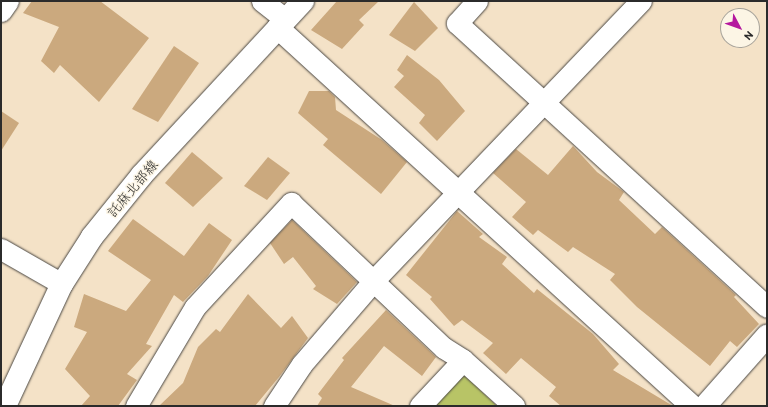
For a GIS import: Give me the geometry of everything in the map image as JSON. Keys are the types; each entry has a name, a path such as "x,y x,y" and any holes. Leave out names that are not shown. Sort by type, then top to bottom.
{"street":[{"path":"1,11 8,1"},
{"path":"262,1 282,24 457,192 692,406"},
{"name":"託麻北部線","path":"5,406 62,284 92,237 142,175 303,1"},
{"path":"477,1 457,23 767,307"},
{"path":"274,406 302,364 375,279 641,1"},
{"path":"136,406 195,307 291,203 375,279 444,348 463,360 514,406"},
{"path":"1,249 62,284"},
{"path":"705,406 767,336"},
{"path":"420,406 463,360"}],"green space":[{"path":"465,376 497,406 431,406 453,381"}],"building":[{"path":"32,1 100,1 149,38 99,102 60,65 54,73 41,61 59,27 23,13"},
{"path":"337,1 379,1 359,20 364,25 342,49 311,30"},
{"path":"414,2 438,28 415,51 389,35"},
{"path":"174,46 199,63 158,122 132,109"},
{"path":"407,55 439,80 465,111 437,141 419,123 425,115 394,87 404,76 397,70"},
{"path":"309,91 329,91 335,97 336,110 382,140 407,162 381,194 323,145 328,139 298,113"},
{"path":"1,111 19,123 1,151"},
{"path":"573,146 597,172 624,192 619,200 655,234 662,227 736,295 734,297 759,324 737,347 730,341 710,366 637,307 610,280 615,274 573,247 568,252 538,230 533,235 512,217 526,202 493,173 516,149 548,175"},
{"path":"192,152 223,178 193,207 165,183"},
{"path":"268,157 290,173 267,200 244,186"},
{"path":"457,211 483,234 479,237 507,257 502,264 534,293 537,289 593,334 619,364 613,370 673,406 561,406 549,396 556,387 521,358 506,374 483,353 493,343 462,320 454,326 430,299 432,297 406,275"},
{"path":"133,219 184,256 209,223 232,240 208,276 183,302 174,295 146,344 152,346 127,374 137,380 118,406 81,406 90,396 65,369 87,332 74,327 84,294 126,311 151,280 108,251"},
{"path":"292,220 357,282 337,304 313,289 316,286 293,257 284,264 270,243"},
{"path":"248,294 281,328 292,316 308,338 279,377 255,406 159,406 183,383 198,347 216,329 220,332"},
{"path":"386,310 436,357 422,376 384,346 351,387 395,406 317,406 322,398 318,394 344,360 342,358"}]}
